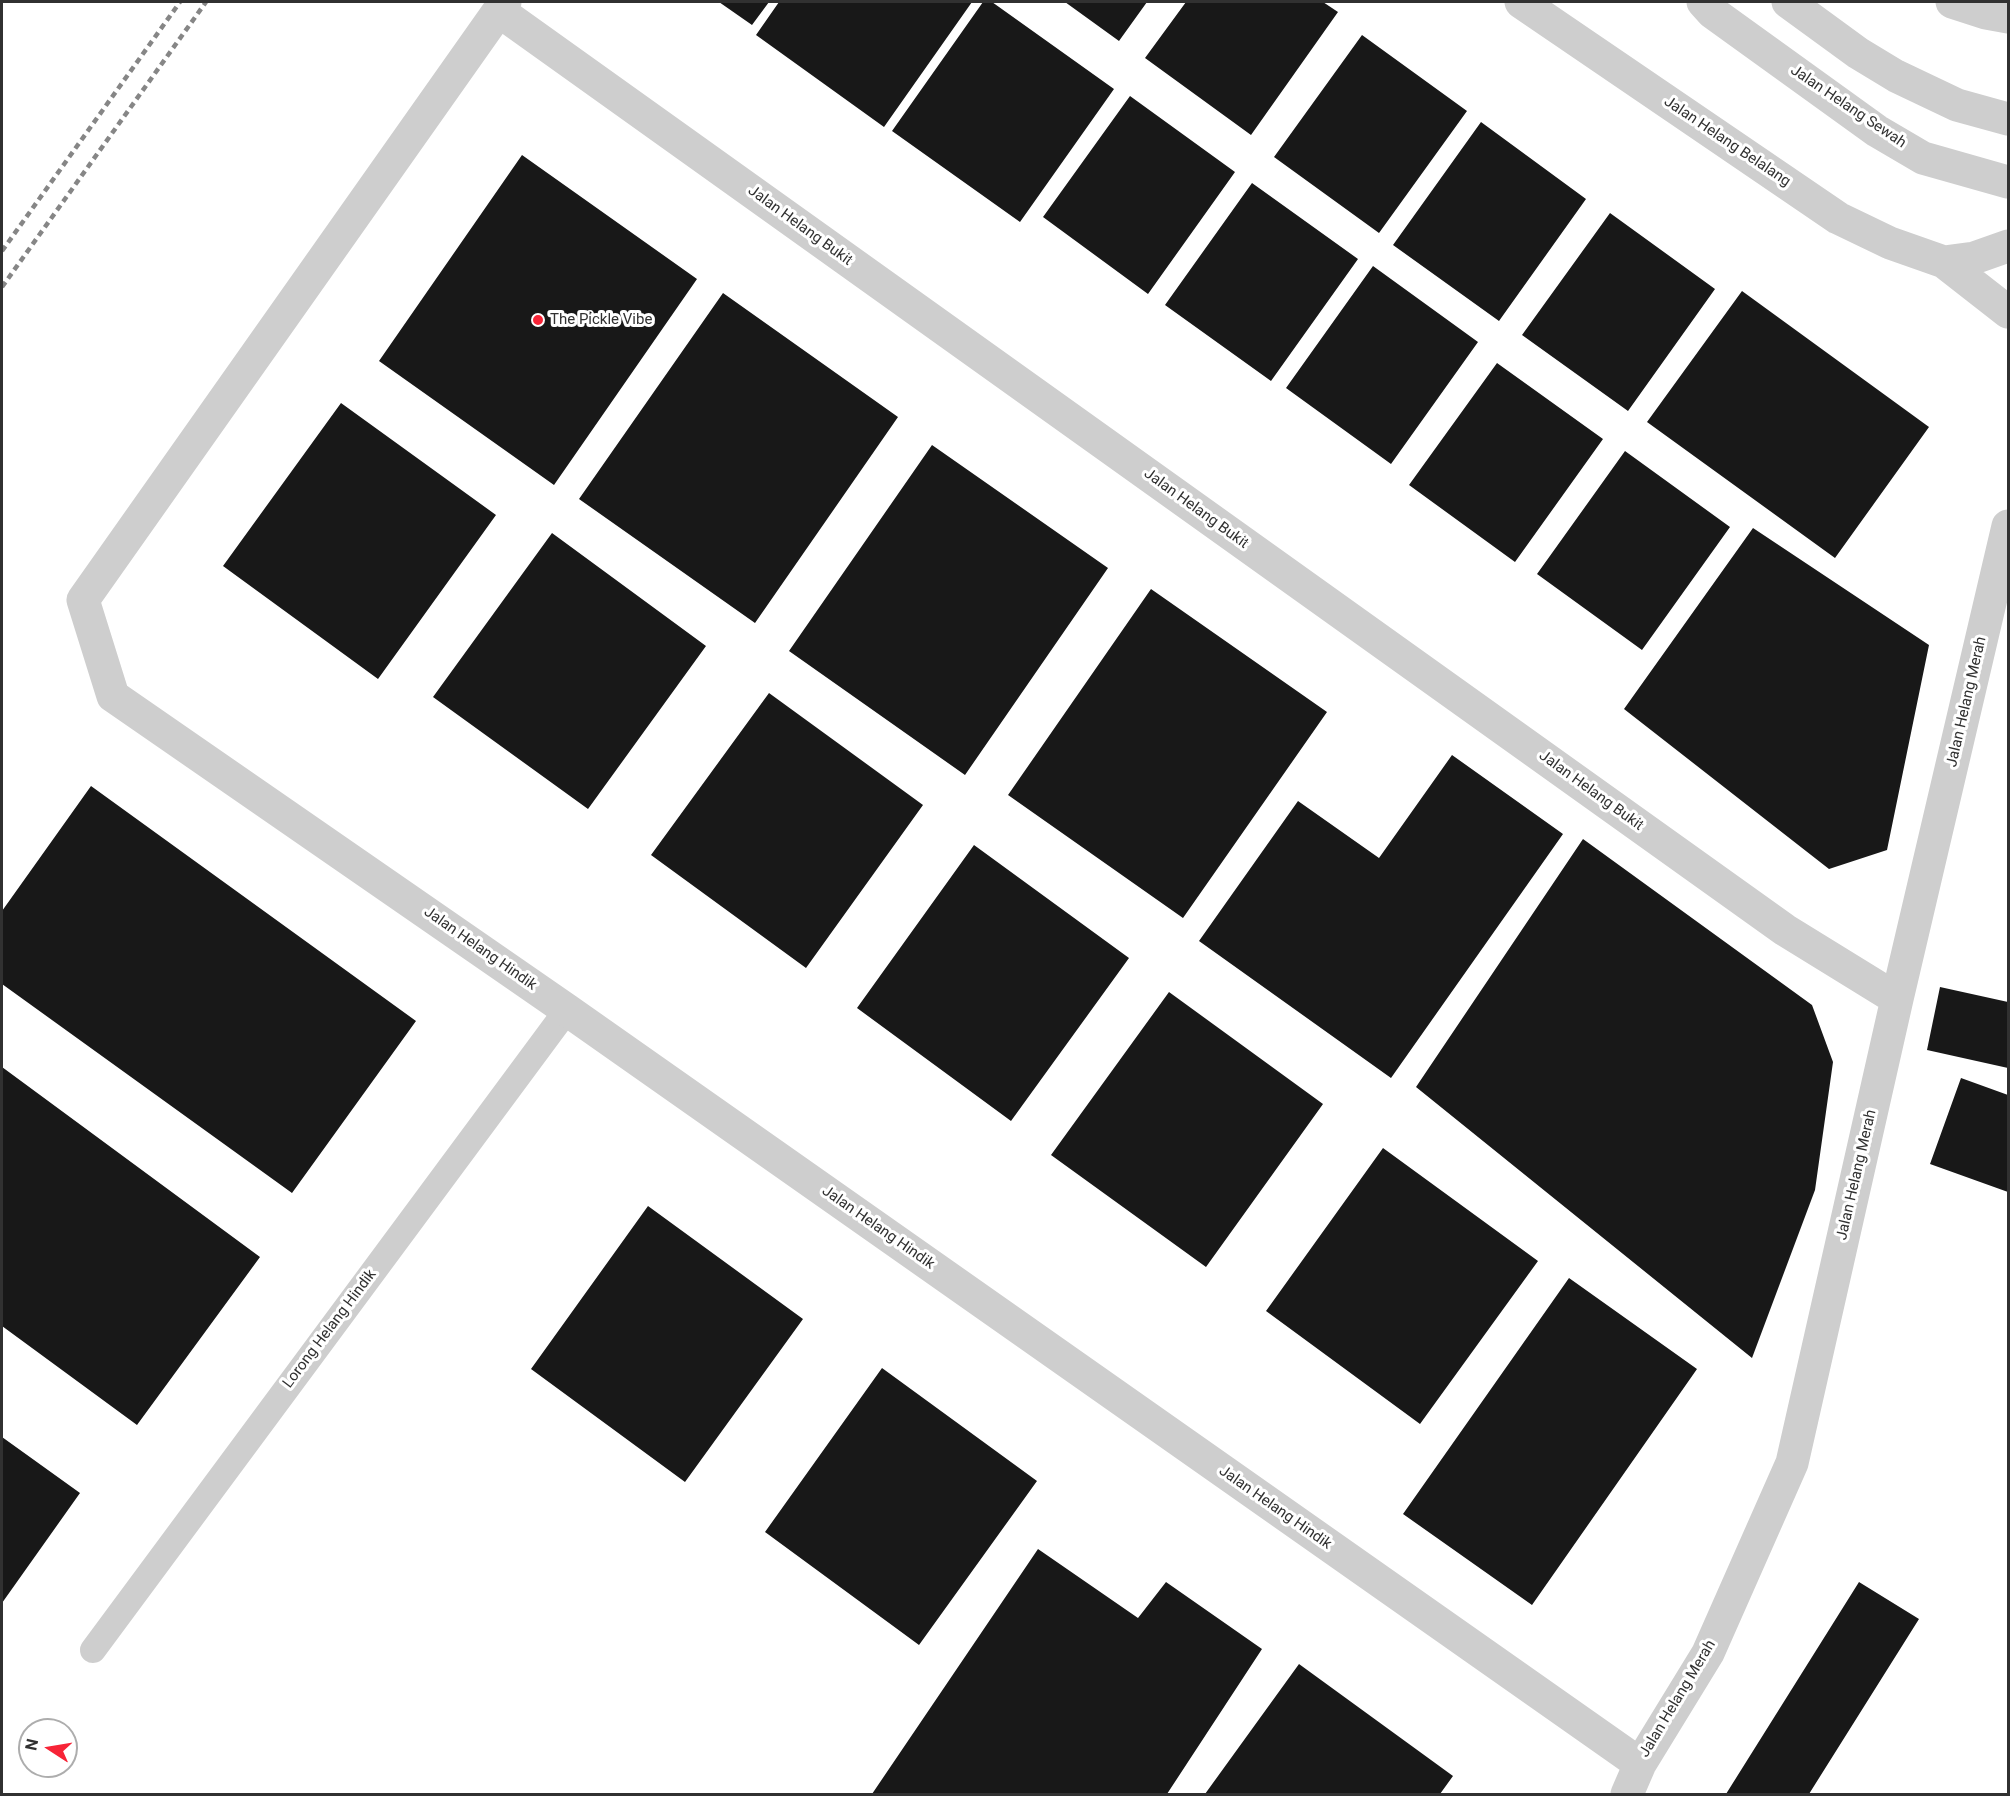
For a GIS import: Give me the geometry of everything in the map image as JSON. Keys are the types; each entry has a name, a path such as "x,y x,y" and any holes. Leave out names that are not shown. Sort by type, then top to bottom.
{"street":[{"name":"Jalan Helang Belalang","path":"1521,2 1838,218 1890,243 1944,262 2008,312"},
{"name":"Jalan Helang Sewah","path":"1703,2 1712,12 1878,131 1923,158 2008,182"},
{"path":"1788,2 1858,53 1896,76 1957,105 2008,119"},
{"path":"1952,2 1986,13 2008,17"},
{"name":"Jalan Helang Hindik","path":"502,6 83,600 114,696 567,1010 1640,1764"},
{"name":"Jalan Helang Bukit","path":"502,6 1785,930 1897,999"},
{"name":"Jalan Helang Belalang","path":"1944,262 1974,258 2008,246"},
{"name":"Jalan Helang Merah","path":"1627,1794 1640,1764 1708,1653 1792,1463 1897,999 2008,526"}],"lane":[{"name":"Lorong Helang Hindik","path":"93,1650 567,1010"}],"building":[{"path":"719,2 769,2 752,25"},
{"path":"779,2 972,2 884,127 756,35"},
{"path":"983,2 992,2 1114,89 1020,222 892,131"},
{"path":"1065,2 1147,2 1119,41"},
{"path":"1186,2 1323,2 1338,12 1251,135 1145,58"},
{"path":"1362,35 1467,111 1379,233 1274,157"},
{"path":"1130,96 1235,172 1148,294 1043,217"},
{"path":"1481,122 1586,199 1499,321 1393,245"},
{"name":"The Pickle Vibe","path":"522,155 697,279 554,485 379,361"},
{"path":"1252,183 1358,259 1271,381 1165,305"},
{"path":"1610,213 1715,289 1628,411 1522,335"},
{"path":"1373,266 1478,342 1391,464 1286,388"},
{"path":"1742,291 1929,427 1835,558 1647,422"},
{"path":"723,293 898,417 755,623 579,499"},
{"path":"1497,363 1603,439 1515,562 1409,485"},
{"path":"341,403 496,515 378,679 223,566"},
{"path":"932,445 1108,568 965,775 789,651"},
{"path":"1625,451 1730,527 1642,650 1537,574"},
{"path":"1753,528 1929,645 1887,850 1829,869 1624,709"},
{"path":"552,533 706,646 588,809 433,697"},
{"path":"1151,589 1327,712 1183,918 1008,795"},
{"path":"769,693 923,805 806,968 651,855"},
{"path":"1452,755 1563,834 1391,1078 1199,941 1298,801 1379,858"},
{"path":"91,786 416,1021 292,1193 2,984 2,911"},
{"path":"1583,839 1812,1005 1833,1062 1815,1190 1752,1358 1416,1087"},
{"path":"974,845 1129,958 1011,1121 857,1008"},
{"path":"1940,987 2008,1002 2008,1068 1927,1050"},
{"path":"1169,992 1323,1104 1206,1267 1051,1155"},
{"path":"2,1067 260,1257 137,1425 2,1326"},
{"path":"1961,1078 2008,1095 2008,1192 1930,1164"},
{"path":"1383,1148 1538,1261 1420,1424 1266,1311"},
{"path":"648,1206 803,1319 685,1482 531,1369"},
{"path":"1569,1278 1697,1369 1532,1605 1403,1514"},
{"path":"882,1368 1037,1481 919,1645 765,1532"},
{"path":"2,1437 80,1493 2,1603"},
{"path":"1038,1549 1138,1618 1166,1582 1262,1649 1167,1794 872,1794"},
{"path":"1859,1582 1919,1619 1809,1794 1726,1794"},
{"path":"1299,1664 1453,1776 1440,1794 1205,1794"}],"railway":[{"path":"2,251 180,2"},
{"path":"2,287 206,2"}],"place":[{"name":"The Pickle Vibe","path":"538,320"}]}
